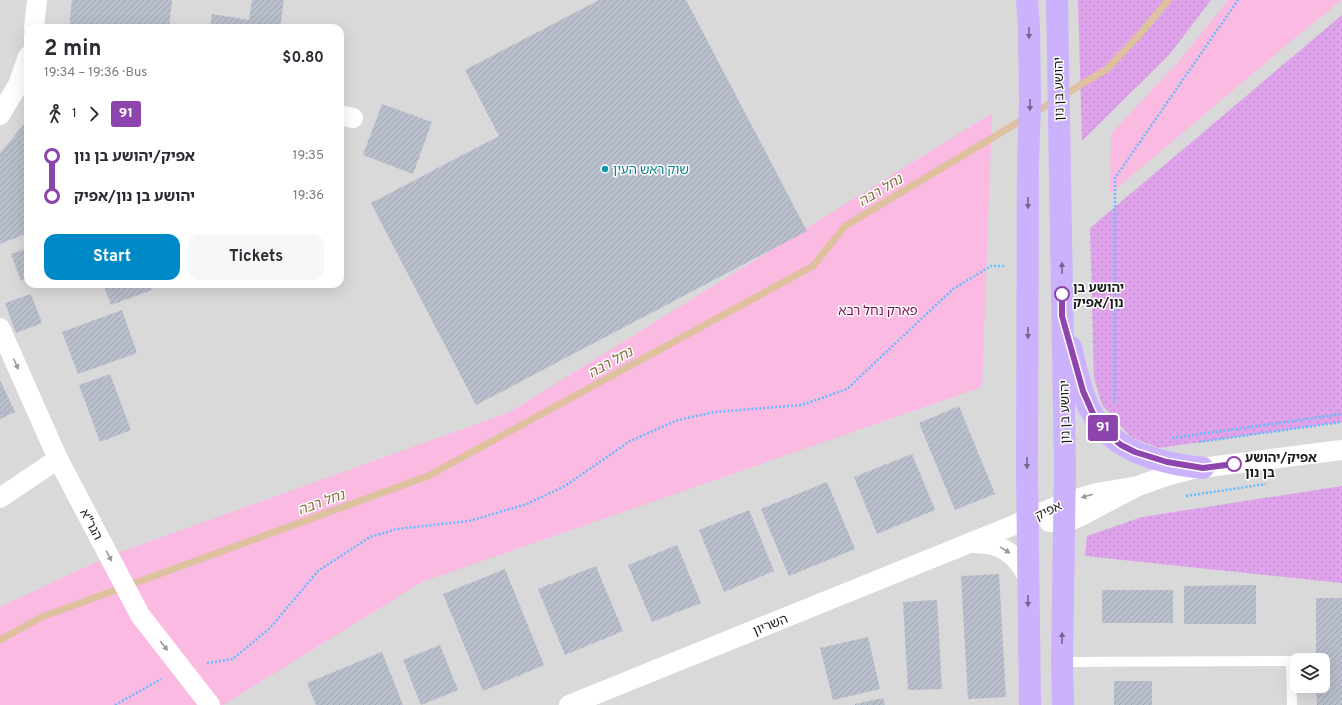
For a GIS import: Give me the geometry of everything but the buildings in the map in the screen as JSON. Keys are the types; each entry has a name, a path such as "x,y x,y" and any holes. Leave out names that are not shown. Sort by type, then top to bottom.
{"street":[{"path":"34,24 37,0"},
{"path":"1028,0 1030,26 1030,66 1028,164 1027,520 1030,705"},
{"name":"יהושע בן נון","path":"1057,0 1065,468 1062,662 1063,705"},
{"path":"0,115 18,85 24,68"},
{"path":"1062,316 1083,391 1098,423 1109,435 1121,445 1150,458 1183,466 1203,468"},
{"name":"הגר\"א","path":"0,328 58,459 140,615 210,705"},
{"name":"אפיק","path":"1027,520 1064,513 1096,493 1138,486 1169,475 1203,468 1342,450"},
{"path":"0,498 58,459"},
{"name":"השריון","path":"569,705 1027,520"},
{"name":"השריון","path":"971,542 984,543 1000,547 1008,551 1020,564 1028,578"}],"lane":[{"path":"1062,662 1291,661 1292,705"}],"path":[{"path":"1109,435 1115,393 1115,178 1238,0"},
{"path":"115,705 181,668 233,659 270,628 318,571 370,537 397,529 469,521 527,504 565,486 630,441 678,420 715,412 802,405 847,388 953,289 991,266 1028,266"},
{"path":"1169,438 1342,414"},
{"path":"1193,443 1342,422"},
{"path":"1179,497 1272,483"}],"shaded area":[{"path":"0,0 1342,0 1342,705 0,705"},
{"path":"1078,0 1211,0 1169,55 1082,141"},
{"path":"1342,15 1342,422 1159,448 1131,437 1102,405 1094,378 1090,228"},
{"path":"1342,486 1342,583 1085,556 1087,536 1142,517"}],"green space":[{"path":"1228,0 1342,0 1303,31 1110,194 1111,134 1179,61"},
{"name":"פארק נחל רבא","path":"992,113 982,387 422,582 223,705 0,705 0,607 109,556 510,412"}],"waterway":[{"name":"נחל רבה","path":"0,640 42,617 428,476 813,266 845,226 1107,69 1142,32 1168,0"}],"bus line":[{"name":"91","path":"1062,294 1062,316 1083,391 1098,423 1109,435 1121,445 1135,452 1150,458 1183,466 1203,468 1234,464"}],"place":[{"name":"שוק ראש העין","path":"605,169"},
{"name":"יהושע בן נון/אפיק","path":"1062,294"},
{"name":"אפיק/יהושע בן נון","path":"1234,464"}]}
